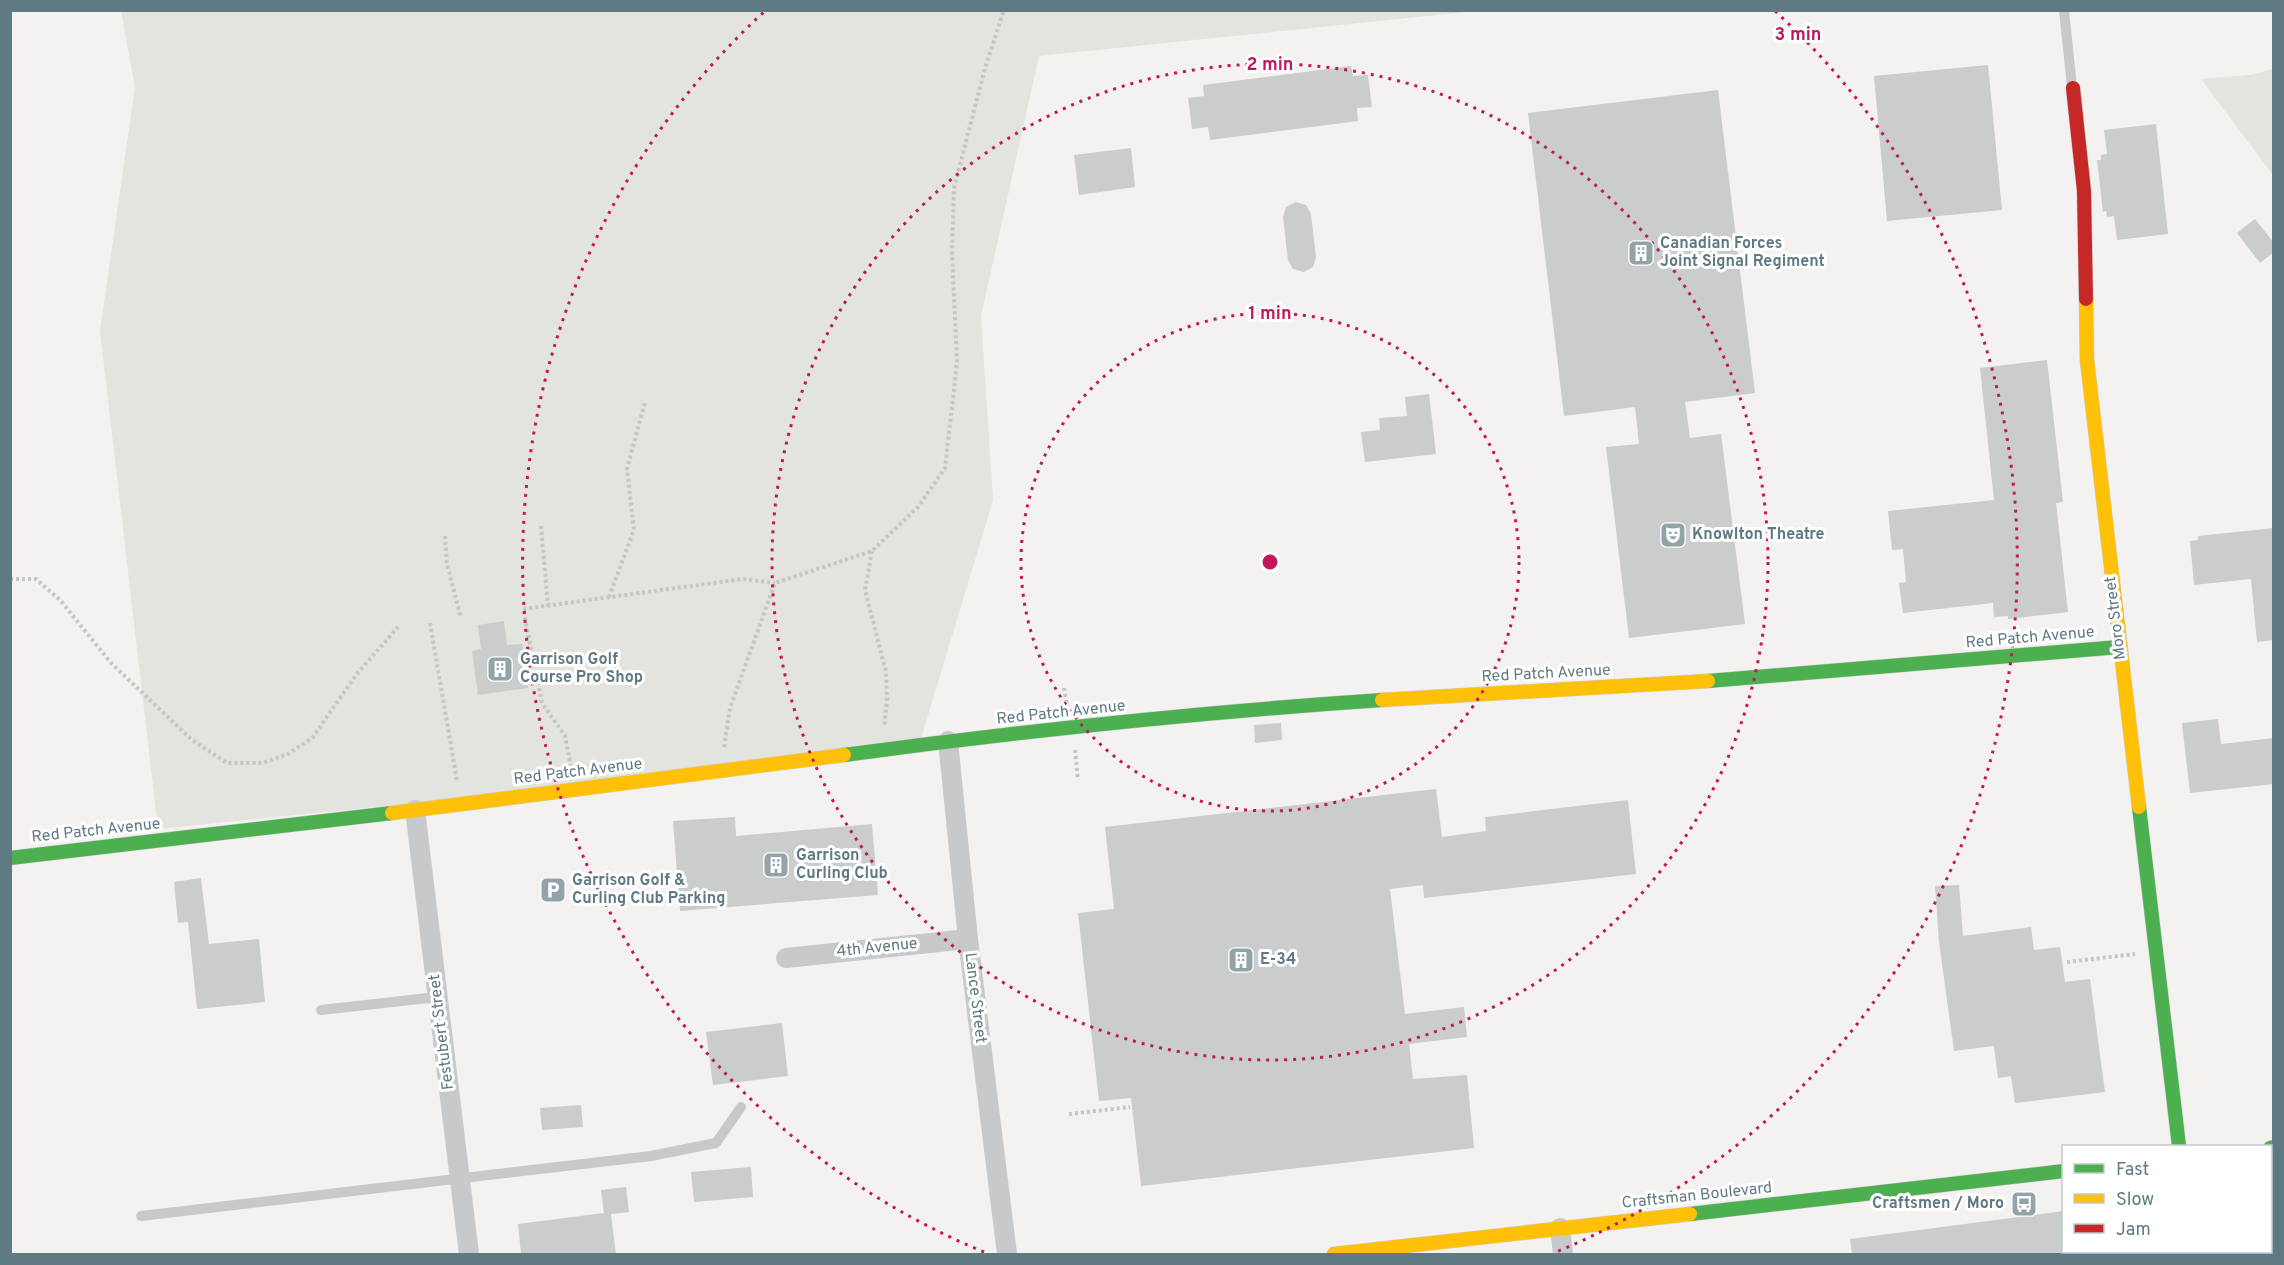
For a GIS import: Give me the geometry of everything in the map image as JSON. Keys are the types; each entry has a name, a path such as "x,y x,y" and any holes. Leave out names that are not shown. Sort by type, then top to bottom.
{"street":[{"name":"Moro Street","path":"2073,88 2084,191 2087,360 2179,1145"},
{"name":"Red Patch Avenue","path":"10,858 415,810 948,741 1262,708 1504,692 1677,684 2120,648"},
{"name":"Lance Street","path":"948,741 968,939 1007,1254"},
{"name":"Festubert Street","path":"415,810 469,1254"},
{"name":"4th Avenue","path":"786,958 968,939"},
{"name":"Craftsman Boulevard","path":"1334,1254 2062,1171"},
{"path":"1560,1228 1563,1254"}],"lane":[{"path":"2064,10 2073,88"},
{"path":"321,1010 437,997"},
{"path":"141,1216 651,1156 716,1143 741,1107"}],"path":[{"path":"574,789 565,736 542,703 523,609 742,579 775,583 872,551 918,507 945,468 957,363 952,252 954,189 985,68 1004,10"},
{"path":"609,597 634,530 627,470 645,402"},
{"path":"541,526 548,606"},
{"path":"445,536 447,564 461,618"},
{"path":"872,551 866,590 886,672 884,749"},
{"path":"10,579 36,579 61,601 111,663 192,740 227,763 262,763 288,754 313,737 356,675 398,627"},
{"path":"720,770 730,708 775,583"},
{"path":"430,623 460,804"},
{"path":"2067,962 2143,953"},
{"path":"1069,1114 1130,1107"}],"shaded area":[{"path":"121,11 1476,11 1039,56 981,316 993,500 917,752 158,829 100,331 135,87"},
{"path":"2273,69 2273,175 2201,79 2250,75"}],"building":[{"path":"1988,65 2002,210 1887,221 1874,76"},
{"path":"1351,66 1353,76 1368,75 1372,107 1357,108 1358,121 1210,140 1208,127 1192,129 1188,98 1204,96 1203,85"},
{"name":"Canadian Forces Joint Signal Regiment","path":"1718,90 1755,393 1685,402 1690,438 1721,434 1745,624 1629,638 1606,447 1639,444 1635,407 1564,416 1528,113"},
{"path":"2156,124 2168,234 2117,240 2114,216 2107,217 2106,211 2103,212 2097,160 2101,160 2101,155 2107,154 2104,130"},
{"path":"1131,148 1135,187 1079,195 1074,155"},
{"path":"1296,202 1306,205 1311,214 1316,257 1313,267 1304,272 1293,269 1288,260 1283,217 1286,207"},
{"path":"2255,219 2274,243 2274,252 2260,263 2237,233"},
{"path":"2047,360 2063,502 2056,503 2068,612 2008,619 2008,616 1994,617 1993,603 1903,613 1899,583 1906,582 1903,549 1892,550 1888,511 1994,500 1980,368"},
{"path":"1429,394 1436,454 1365,462 1361,432 1380,430 1379,418 1407,416 1405,397"},
{"path":"2274,528 2274,640 2257,642 2251,579 2194,585 2190,541 2198,540 2198,536"},
{"name":"Garrison Golf Course Pro Shop","path":"504,621 507,645 522,644 528,688 478,695 472,651 481,649 478,625"},
{"path":"2218,719 2221,744 2274,738 2274,784 2190,793 2182,723"},
{"path":"1281,723 1282,740 1255,743 1254,725"},
{"name":"E-34","path":"1436,789 1442,837 1486,831 1485,817 1628,800 1636,874 1424,898 1423,885 1390,889 1405,1014 1464,1007 1467,1037 1409,1044 1413,1079 1467,1075 1474,1148 1141,1186 1131,1098 1099,1101 1078,913 1114,909 1105,827"},
{"name":"Garrison Curling Club","path":"735,817 736,836 872,824 878,895 680,911 673,821"},
{"path":"201,878 209,944 259,939 265,1002 197,1009 188,922 178,923 174,882"},
{"path":"1959,885 1963,936 2031,927 2034,950 2060,947 2065,982 2090,979 2105,1092 2015,1103 2011,1076 1998,1078 1994,1046 1954,1051 1939,942 1935,886"},
{"path":"782,1023 788,1076 713,1085 706,1032"},
{"path":"581,1105 583,1127 542,1130 540,1108"},
{"path":"751,1167 753,1197 694,1202 691,1172"},
{"path":"626,1187 629,1212 611,1214 616,1254 521,1254 518,1224 604,1213 601,1190"},
{"path":"2062,1211 2062,1253 2064,1254 1852,1254 1850,1239"}],"traffic: fast":[{"path":"1708,681 2119,647"},
{"path":"844,755 1112,723 1382,700"},
{"path":"2139,807 2179,1145"},
{"path":"10,858 392,813"},
{"path":"1690,1214 2062,1171"}],"traffic: slow":[{"path":"2086,299 2087,360 2139,807"},
{"path":"1382,700 1708,681"},
{"path":"392,813 844,755"},
{"path":"1334,1254 1690,1214"}],"traffic: jam":[{"path":"2073,88 2084,191 2086,299"}],"place":[{"name":"Canadian Forces Joint Signal Regiment","path":"1641,253"},
{"name":"Knowlton Theatre","path":"1673,535"},
{"name":"Garrison Golf Course Pro Shop","path":"500,669"},
{"name":"Garrison Curling Club","path":"776,865"},
{"name":"Garrison Golf & Curling Club Parking","path":"553,890"},
{"name":"E-34","path":"1241,960"},
{"name":"Craftsmen / Moro","path":"2024,1204"}]}
